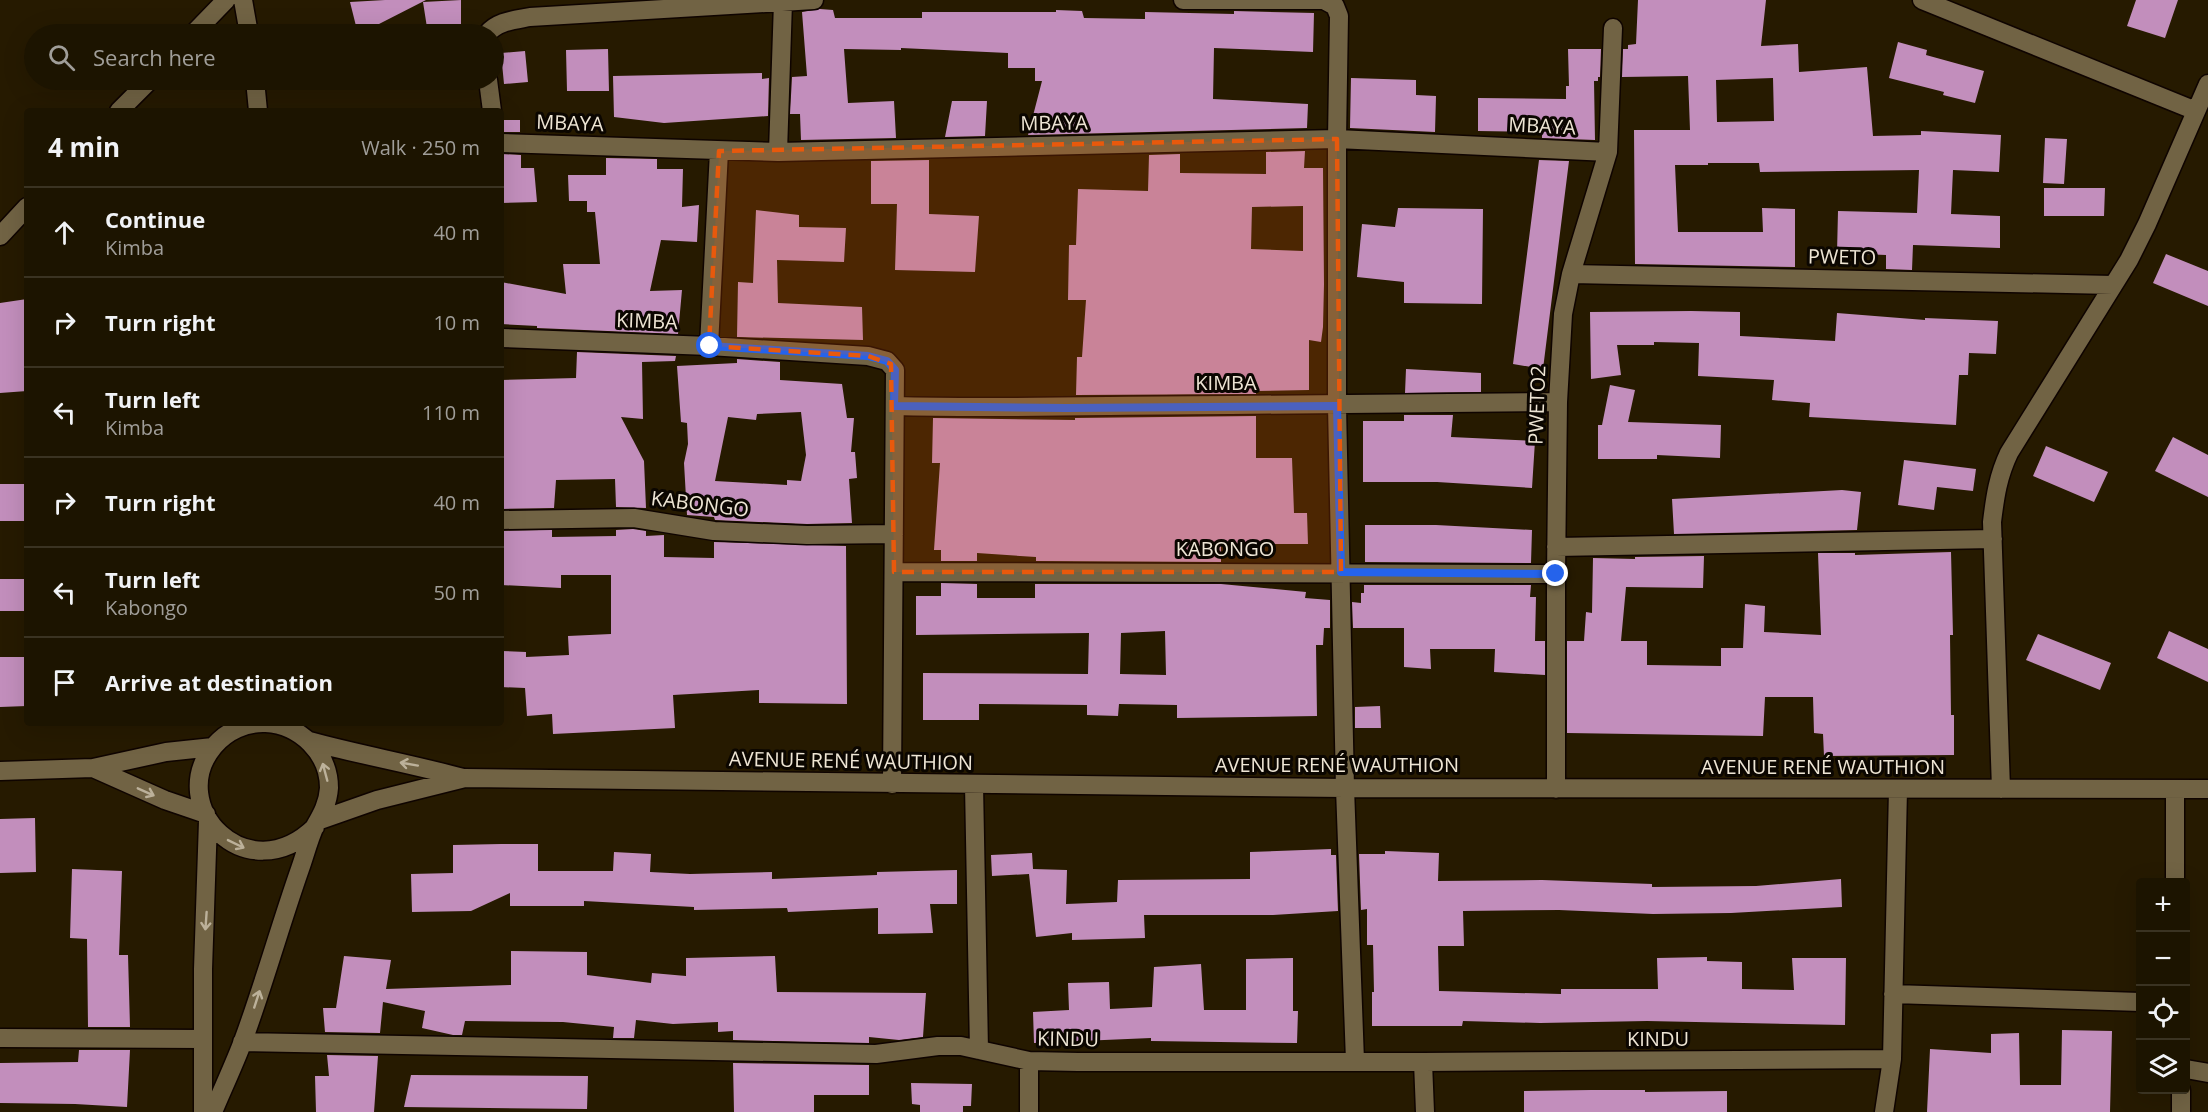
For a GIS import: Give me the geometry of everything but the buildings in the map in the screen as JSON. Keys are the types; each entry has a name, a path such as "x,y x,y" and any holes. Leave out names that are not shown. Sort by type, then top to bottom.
{"street":[{"path":"203,24 226,0"},
{"path":"243,0 247,24"},
{"path":"499,24 530,17 814,0"},
{"path":"1183,0 1324,0 1335,6 1341,27 1337,139 1337,406 1345,788 1354,1061"},
{"path":"1922,0 2196,111"},
{"path":"778,152 783,2"},
{"name":"PWETO2","path":"1556,789 1558,402 1563,314 1571,274 1608,152 1613,28"},
{"path":"2001,789 1993,539 1995,495 2000,473 2009,453 2113,285 2147,224 2208,84"},
{"path":"122,108 140,90"},
{"path":"256,90 258,108"},
{"path":"490,90 492,108"},
{"name":"MBAYA","path":"504,143 778,152 1337,139 1608,152"},
{"path":"710,346 719,151"},
{"path":"0,236 24,210"},
{"name":"PWETO","path":"1571,274 2113,285"},
{"name":"KIMBA","path":"504,338 710,346 868,356 887,361 895,370 894,406 1077,408 1558,402"},
{"path":"892,784 894,406"},
{"name":"KABONGO","path":"504,520 634,518 714,531 807,535 894,534"},
{"path":"1556,547 1993,539"},
{"name":"KABONGO","path":"894,572 1556,574"},
{"path":"0,771 93,768 166,752 222,736 246,726"},
{"path":"283,726 371,757 420,766 465,778"},
{"path":"213,1112 242,1042 317,823 326,804 329,787 326,770 320,754 301,732"},
{"path":"203,1112 202,1039 207,817 199,792 200,776 205,761 222,736"},
{"path":"93,768 207,817 220,834 233,843 247,849 262,851 277,850 291,845 304,837 317,823 376,800 465,778"},
{"name":"AVENUE RENÉ WAUTHION","path":"465,778 1345,788 2208,789"},
{"path":"974,784 979,1050"},
{"path":"1884,1112 1892,1059 1898,789"},
{"path":"2175,789 2175,878"},
{"path":"1893,994 2136,1002"},
{"path":"0,1038 202,1039"},
{"name":"KINDU","path":"242,1042 876,1054 938,1046 961,1046 1029,1061 1078,1062 1892,1059"},
{"path":"1029,1061 1029,1112"},
{"path":"1424,1062 1425,1112"},
{"path":"2190,1070 2208,1073"},
{"path":"2181,1094 2181,1112"}],"highlighted area":[{"path":"1337,139 1341,572 894,572 891,364 868,356 709,346 719,151"}],"route":[{"path":"710,346 868,356 887,361 895,370 894,406 1066,408 1337,406 1341,572 1556,574"}]}
